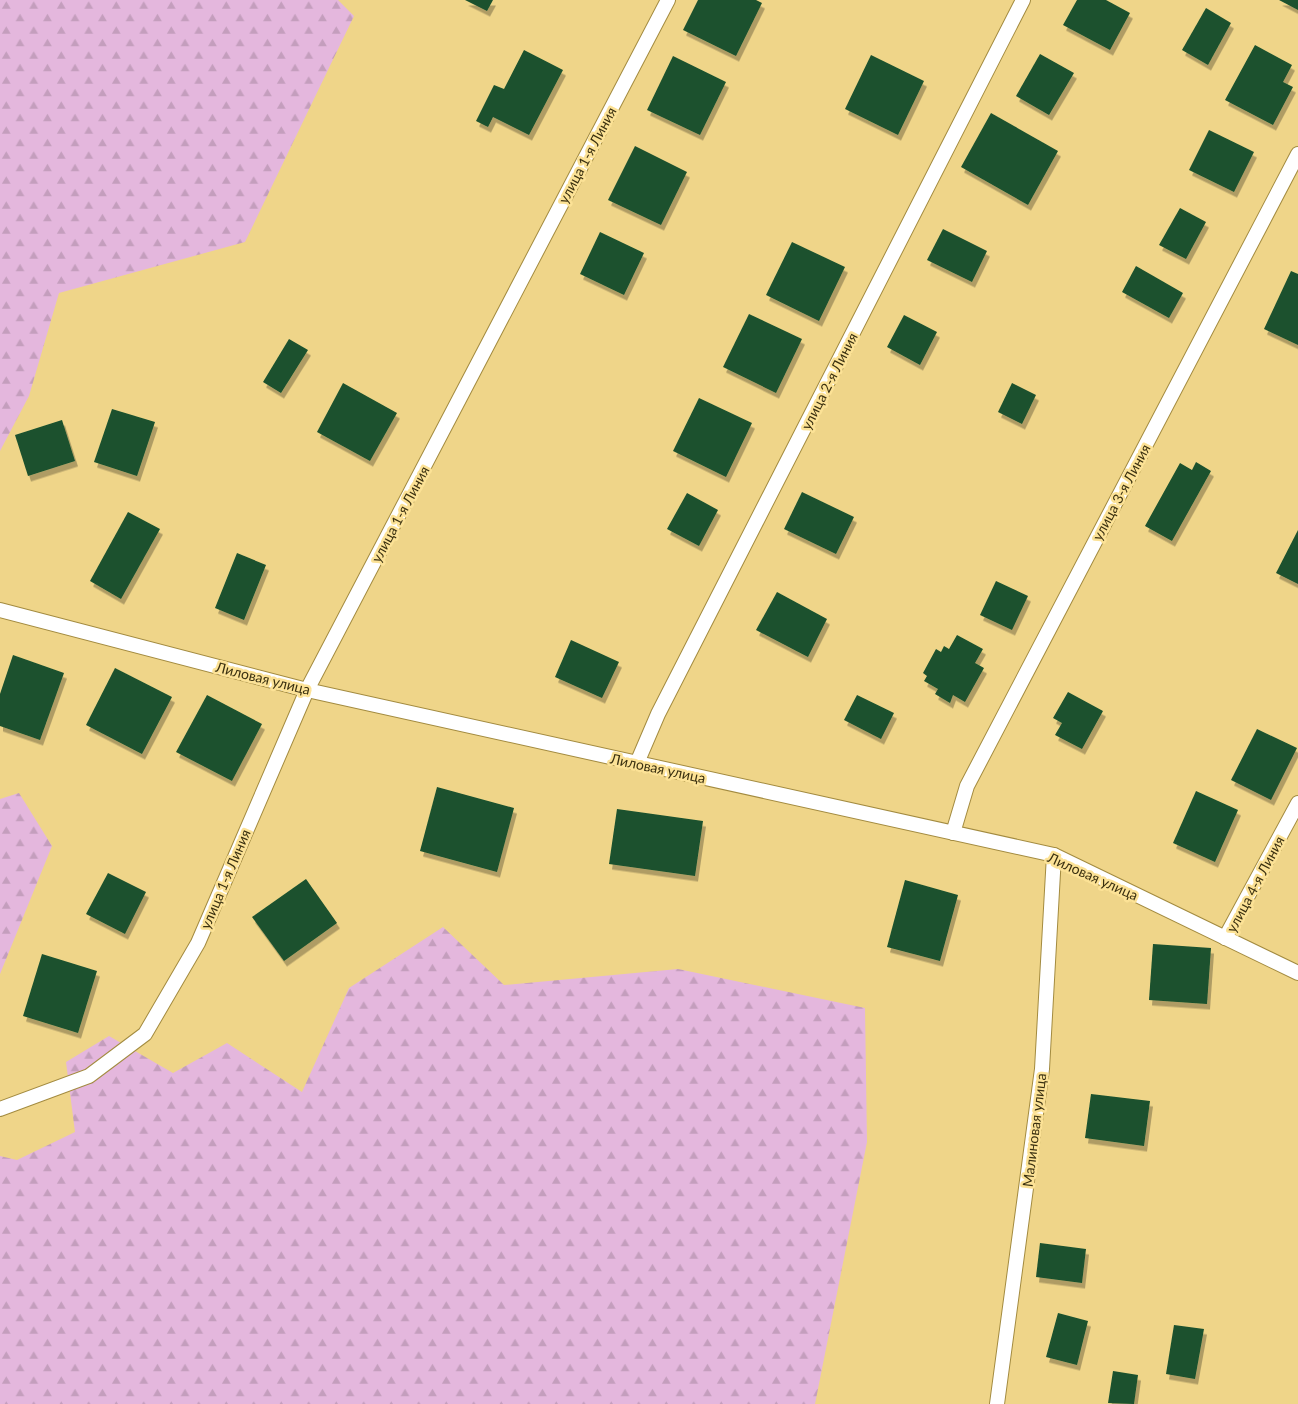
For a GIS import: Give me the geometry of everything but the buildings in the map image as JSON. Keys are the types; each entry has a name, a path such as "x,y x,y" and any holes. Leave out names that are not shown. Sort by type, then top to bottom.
{"lane":[{"name":"улица 1-я Линия","path":"0,1109 89,1076 145,1034 198,943 308,690 668,0"},
{"name":"улица 2-я Линия","path":"637,763 658,714 1023,0"},
{"name":"улица 3-я Линия","path":"953,833 967,786 1298,154"},
{"name":"Лиловая улица","path":"0,610 308,690 1054,855 1298,973"},
{"name":"улица 4-я Линия","path":"1225,938 1298,803"},
{"name":"Малиновая улица","path":"997,1404 1042,1069 1054,855"}],"green space":[{"path":"0,0 338,0 354,16 245,242 59,293 29,396 0,451"},
{"path":"19,793 52,846 0,974 0,799"},
{"path":"443,927 504,985 678,969 865,1008 867,1142 815,1404 0,1404 0,1156 17,1160 75,1132 66,1062 109,1036 173,1073 227,1043 302,1092 349,988"}]}
